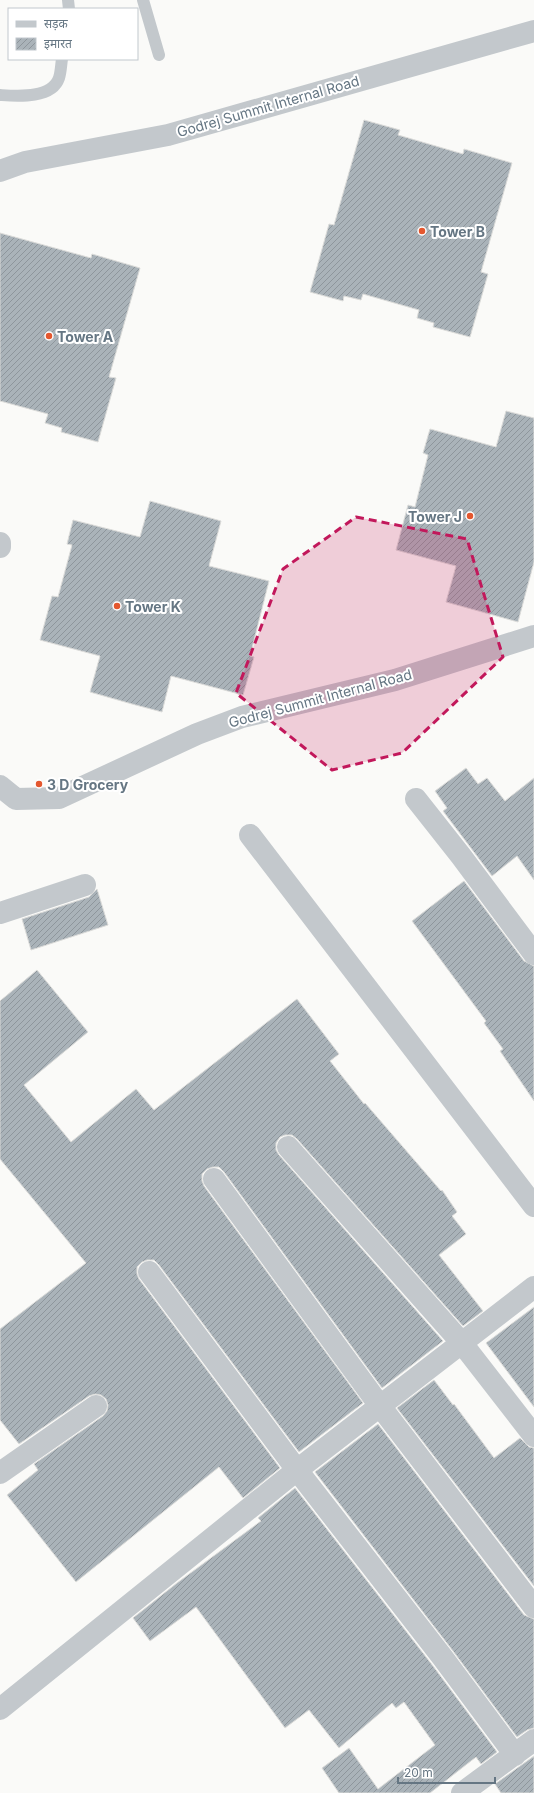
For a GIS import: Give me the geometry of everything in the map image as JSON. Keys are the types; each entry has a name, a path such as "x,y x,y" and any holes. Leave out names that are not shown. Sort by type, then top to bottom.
{"street":[{"name":"Godrej Summit Internal Road","path":"0,171 25,162 168,135 406,66 534,31"},
{"name":"Godrej Summit Internal Road","path":"0,786 16,799 60,798 197,734 242,717 395,680 534,636"},
{"path":"416,799 461,856 534,954"},
{"path":"250,835 534,1206"},
{"path":"0,914 85,885"},
{"path":"288,1148 461,1342 534,1436"},
{"path":"214,1179 380,1406 534,1607"},
{"path":"149,1272 297,1470 438,1651 514,1755"},
{"path":"0,1710 297,1470 534,1287"},
{"path":"0,1473 96,1406"},
{"path":"472,1790 534,1740"}],"lane":[{"path":"143,0 159,55"},
{"path":"0,95 28,96 47,91 59,79 62,60"}],"highlighted area":[{"path":"356,517 467,539 503,657 402,753 332,770 236,693 283,569"}],"building":[{"name":"Tower B","path":"364,120 400,130 398,135 463,154 464,149 512,163 481,272 488,274 470,337 433,327 434,323 417,318 419,310 363,294 361,300 344,296 343,301 310,292 329,224 334,225"},
{"name":"Tower A","path":"0,233 91,258 92,254 140,268 109,377 116,378 98,442 61,432 62,428 45,423 48,414 0,401"},
{"name":"Tower J","path":"506,411 534,418 534,562 518,622 446,602 456,566 396,550 408,505 415,507 428,455 423,453 430,429 496,447"},
{"name":"Tower K","path":"150,501 221,521 209,566 269,581 250,656 254,657 243,695 171,676 162,712 132,704 90,692 100,656 40,640 52,596 58,597 72,545 67,544 73,520 140,537"},
{"path":"466,768 478,784 487,778 505,801 534,778 534,880 517,856 492,876 443,811 447,808 435,791"},
{"path":"464,881 524,961 534,966 534,1101 500,1051 503,1049 484,1023 486,1021 412,921"},
{"path":"97,889 108,925 31,950 22,919 89,897"},
{"path":"37,970 88,1032 24,1085 71,1142 136,1089 154,1110 297,999 339,1054 330,1061 364,1104 365,1103 441,1191 442,1190 457,1212 452,1216 466,1234 439,1255 483,1311 463,1326 297,1139 292,1135 280,1137 276,1143 276,1150 279,1155 443,1341 382,1388 224,1172 219,1167 207,1169 202,1174 204,1186 363,1403 299,1452 159,1265 154,1260 142,1262 137,1267 139,1279 280,1468 243,1498 219,1467 76,1582 7,1495 38,1470 34,1464 103,1416 107,1411 108,1405 106,1399 101,1395 95,1394 89,1396 19,1444 0,1420 0,1329 86,1263 0,1159 0,1001"},
{"path":"534,1307 534,1407 486,1343"},
{"path":"434,1380 453,1405 454,1404 494,1458 520,1438 529,1447 534,1448 534,1586 397,1408"},
{"path":"378,1424 524,1615 534,1619 534,1728 527,1730 517,1737 453,1651 315,1472"},
{"path":"295,1488 433,1666 497,1752 481,1764 476,1757 430,1793 339,1793 322,1768 349,1748 378,1789 435,1745 404,1702 396,1708 392,1703 339,1748 309,1710 285,1728 196,1607 150,1641 133,1618 177,1583 261,1521 258,1518"},
{"path":"534,1756 534,1793 501,1793 495,1784"}],"place":[{"name":"Tower B","path":"422,231"},
{"name":"Tower A","path":"49,336"},
{"name":"Tower J","path":"470,516"},
{"name":"Tower K","path":"117,606"},
{"name":"3 D Grocery","path":"39,784"}]}
